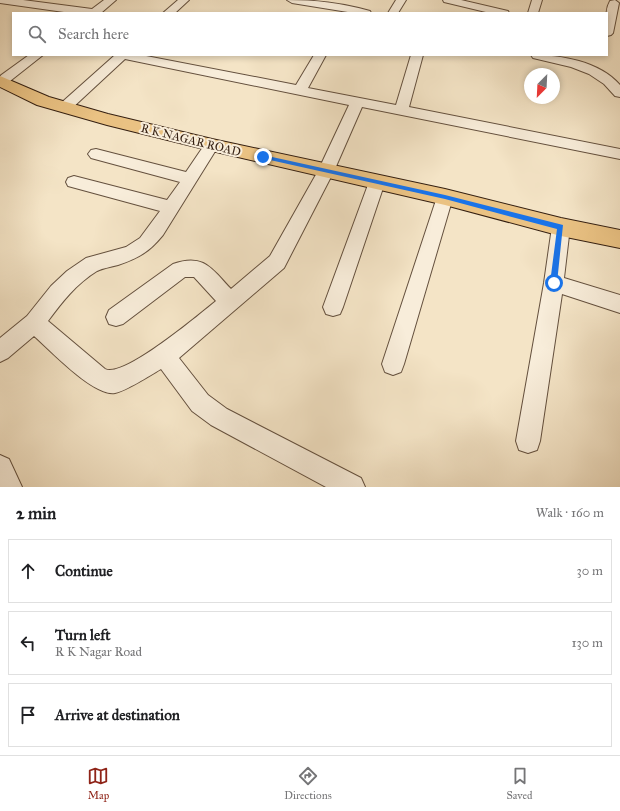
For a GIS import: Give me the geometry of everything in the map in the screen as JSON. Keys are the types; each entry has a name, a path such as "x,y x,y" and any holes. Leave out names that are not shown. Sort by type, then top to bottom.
{"main road":[{"name":"R K NAGAR ROAD","path":"0,81 43,101 212,145 445,197 561,227 620,239"}],"street":[{"path":"0,0 87,12"},
{"path":"95,12 111,0"},
{"path":"170,12 184,0"},
{"path":"292,0 356,12"},
{"path":"394,12 401,0"},
{"path":"448,0 500,12"},
{"path":"533,12 537,0"},
{"path":"0,9 14,1"},
{"path":"609,36 614,3"},
{"path":"0,81 36,56"},
{"path":"65,106 121,56"},
{"path":"127,56 620,154"},
{"path":"300,90 319,56"},
{"path":"401,111 417,56"},
{"path":"541,56 568,62 589,70 608,80 620,93"},
{"path":"34,323 97,377 106,382 115,382 164,356 277,262 326,171 357,102"},
{"path":"0,351 34,323 58,292 74,277 93,264 131,253 146,244 212,145"},
{"path":"96,154 190,179"},
{"path":"74,182 171,208"},
{"path":"332,307 377,182"},
{"path":"393,364 445,197"},
{"path":"528,441 554,283 561,227"},
{"path":"116,317 180,270 190,268 200,270 230,302"},
{"path":"554,283 620,304"},
{"path":"164,356 200,403 219,417 349,486"},
{"path":"0,468 9,487"}],"route":[{"path":"263,157 445,197 561,227 554,283"}]}
